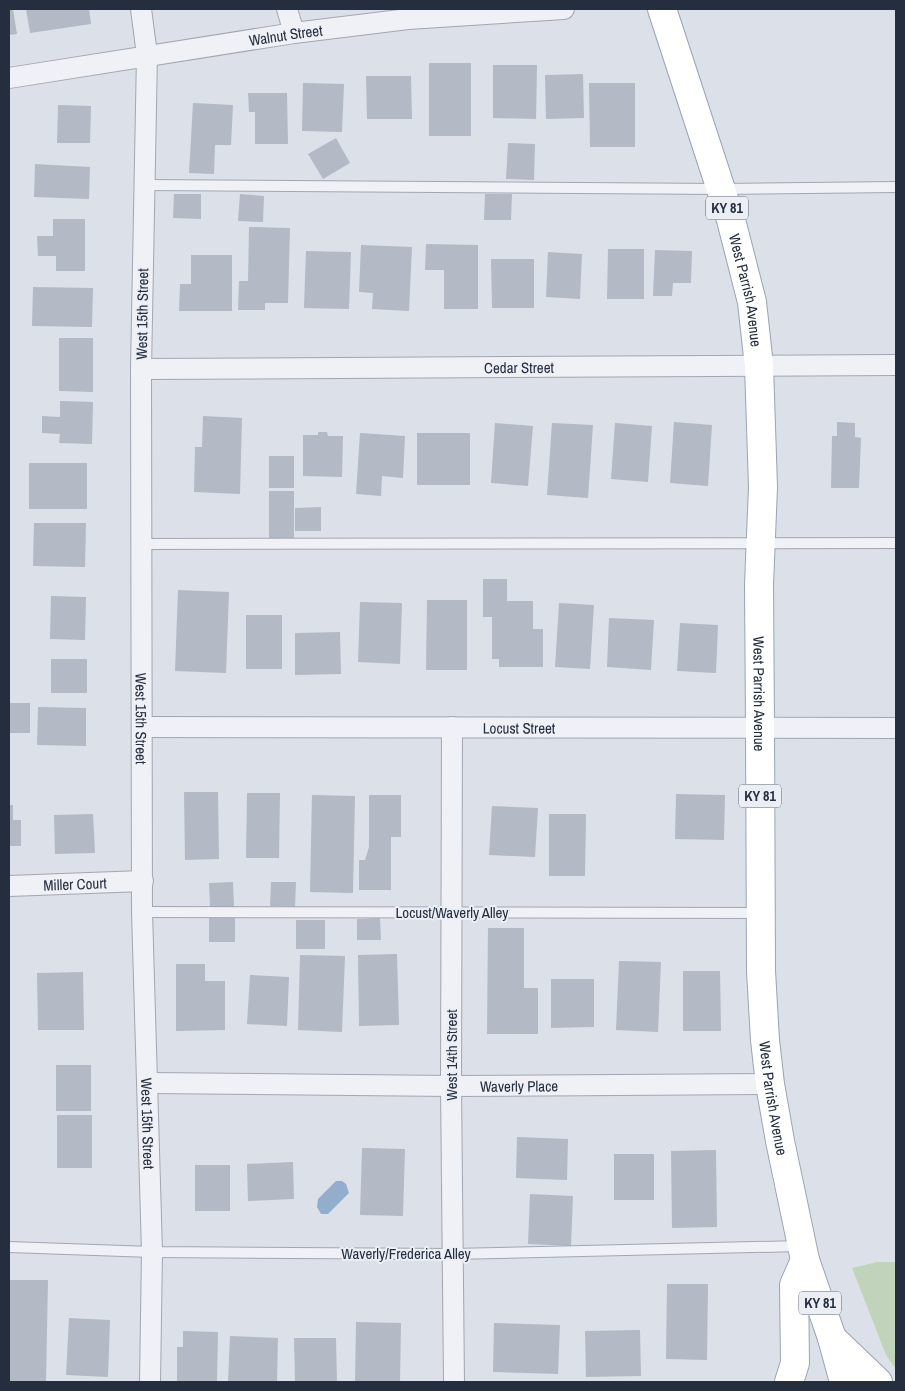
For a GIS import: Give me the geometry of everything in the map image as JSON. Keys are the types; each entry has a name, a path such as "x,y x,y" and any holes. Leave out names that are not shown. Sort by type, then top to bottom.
{"main road":[{"name":"West Parrish Avenue","path":"662,9 721,189 752,302 759,366 763,487 759,585 761,913 765,1040 770,1084 804,1253 832,1338 844,1382"},
{"path":"790,1382 795,1363 794,1286 804,1253"},
{"path":"832,1338 878,1382"}],"street":[{"name":"West 15th Street","path":"141,9 146,55 141,369 142,912 152,1252 150,1382"},
{"path":"287,9 294,32"},
{"name":"Walnut Street","path":"9,78 294,32 408,19 564,9"},
{"name":"Cedar Street","path":"141,369 896,365"},
{"name":"Locust Street","path":"143,727 896,728"},
{"name":"West 14th Street","path":"452,727 450,1086 454,1382"},
{"name":"Miller Court","path":"9,886 142,882"},
{"name":"Waverly Place","path":"148,1083 450,1086 770,1084"}],"lane":[{"path":"144,185 721,189 896,187"},
{"path":"142,544 896,543"},
{"name":"Locust/Waverly Alley","path":"142,912 761,913"},
{"name":"Waverly/Frederica Alley","path":"9,1247 152,1252 452,1254 804,1253"}],"green space":[{"path":"877,1262 896,1262 896,1369 886,1355 852,1268"}],"water":[{"path":"336,1181 342,1181 346,1184 349,1193 328,1214 321,1214 317,1207 318,1199"}],"building":[{"path":"9,9 13,9 17,34 9,35"},
{"path":"26,9 89,9 91,24 30,33"},
{"path":"429,63 471,63 471,136 429,136"},
{"path":"493,65 537,65 536,119 493,118"},
{"path":"583,74 584,118 546,119 545,75"},
{"path":"366,76 411,76 412,119 367,119"},
{"path":"303,83 344,84 342,132 302,131"},
{"path":"589,83 635,83 635,147 590,147"},
{"path":"248,93 287,93 288,144 255,144 255,112 249,112"},
{"path":"193,103 233,105 231,145 215,145 214,174 189,173"},
{"path":"58,105 91,106 90,143 57,143"},
{"path":"336,138 350,163 323,179 308,154"},
{"path":"508,143 535,144 534,180 506,179"},
{"path":"35,164 90,167 89,199 34,197"},
{"path":"174,194 201,194 201,219 173,218"},
{"path":"240,194 264,196 263,222 238,221"},
{"path":"485,194 512,194 511,220 484,220"},
{"path":"53,219 85,219 85,271 56,271 56,256 38,256 37,236 53,236"},
{"path":"249,227 290,228 288,303 265,303 265,310 238,310 239,281 248,281"},
{"path":"426,244 478,245 478,309 444,309 444,270 425,270"},
{"path":"361,245 412,247 409,311 372,309 373,293 359,292"},
{"path":"608,249 644,249 644,299 607,299"},
{"path":"655,250 692,251 691,283 673,283 672,296 653,296"},
{"path":"306,251 351,252 349,309 304,308"},
{"path":"548,252 582,254 580,299 546,297"},
{"path":"191,255 232,255 232,311 179,311 180,284 191,284"},
{"path":"491,259 534,259 534,308 492,308"},
{"path":"33,287 93,288 92,327 32,326"},
{"path":"59,338 93,338 93,392 59,391"},
{"path":"60,401 93,402 92,444 59,443 60,434 42,433 42,416 60,417"},
{"path":"203,416 242,418 240,494 194,492 195,447 202,447"},
{"path":"674,422 712,425 708,486 670,483"},
{"path":"837,422 855,423 855,437 861,438 859,488 831,488 832,436 837,436"},
{"path":"495,423 533,426 528,486 491,483"},
{"path":"552,423 593,425 588,498 547,495"},
{"path":"615,423 652,426 648,482 611,479"},
{"path":"318,432 327,432 328,436 343,436 342,477 303,476 303,435 318,435"},
{"path":"360,433 405,436 403,478 382,476 381,496 356,494"},
{"path":"417,433 470,433 470,485 417,485"},
{"path":"269,456 294,456 294,488 269,488"},
{"path":"29,463 87,463 87,509 29,509"},
{"path":"269,491 294,491 294,541 269,541"},
{"path":"321,507 321,531 295,531 295,508"},
{"path":"34,523 86,523 85,567 33,566"},
{"path":"483,579 507,579 507,601 533,601 533,629 543,629 543,667 499,667 499,659 492,659 492,617 483,617"},
{"path":"178,590 229,592 226,673 175,671"},
{"path":"51,596 86,597 85,640 50,639"},
{"path":"427,600 467,600 467,670 426,670"},
{"path":"360,602 402,603 400,664 358,662"},
{"path":"559,603 594,605 590,669 555,667"},
{"path":"246,615 282,615 282,669 246,669"},
{"path":"609,618 654,620 651,670 607,667"},
{"path":"680,623 718,625 716,673 677,671"},
{"path":"340,632 341,674 295,675 295,633"},
{"path":"51,659 87,659 87,693 51,693"},
{"path":"9,703 30,703 30,733 9,733"},
{"path":"38,707 86,708 86,746 37,745"},
{"path":"184,792 218,792 219,859 185,860"},
{"path":"247,793 280,793 279,858 246,858"},
{"path":"676,794 725,795 724,840 675,839"},
{"path":"312,795 355,796 353,893 310,892"},
{"path":"369,795 401,795 401,837 391,837 391,890 359,890 359,860 365,860 369,847"},
{"path":"9,805 13,805 13,820 21,820 21,846 9,846"},
{"path":"492,806 538,808 535,857 489,855"},
{"path":"93,814 95,853 55,854 54,815"},
{"path":"549,814 586,814 585,876 549,876"},
{"path":"233,882 234,907 210,907 209,883"},
{"path":"271,882 296,882 295,907 270,906"},
{"path":"209,917 235,917 235,942 209,942"},
{"path":"380,918 381,940 357,940 357,919"},
{"path":"296,920 325,920 325,949 296,949"},
{"path":"488,928 524,928 524,988 538,988 538,1034 487,1034"},
{"path":"397,954 399,1025 359,1026 358,955"},
{"path":"300,955 345,956 342,1032 298,1030"},
{"path":"619,961 661,962 658,1032 616,1030"},
{"path":"176,964 205,964 205,981 225,981 225,1030 176,1031"},
{"path":"683,971 720,971 721,1031 683,1031"},
{"path":"83,972 84,1030 38,1030 37,973"},
{"path":"250,975 289,977 287,1026 247,1024"},
{"path":"551,979 594,979 594,1027 551,1028"},
{"path":"56,1065 91,1065 91,1111 56,1111"},
{"path":"57,1115 92,1115 92,1168 57,1168"},
{"path":"517,1137 568,1139 567,1180 516,1178"},
{"path":"362,1148 405,1149 403,1216 360,1215"},
{"path":"716,1150 717,1227 672,1228 671,1151"},
{"path":"614,1154 654,1154 654,1200 614,1200"},
{"path":"293,1162 294,1199 248,1201 247,1164"},
{"path":"195,1165 230,1165 230,1211 195,1211"},
{"path":"530,1194 573,1196 571,1246 528,1244"},
{"path":"9,1280 48,1280 46,1382 9,1382"},
{"path":"667,1284 708,1284 707,1360 666,1359"},
{"path":"69,1318 110,1320 108,1377 66,1375"},
{"path":"356,1322 401,1323 400,1382 355,1382"},
{"path":"494,1323 560,1325 558,1374 493,1372"},
{"path":"640,1330 641,1376 586,1377 585,1331"},
{"path":"183,1331 218,1332 217,1382 177,1382 177,1347 183,1347"},
{"path":"230,1336 278,1338 277,1382 228,1382"},
{"path":"294,1338 336,1338 337,1382 295,1382"}]}
